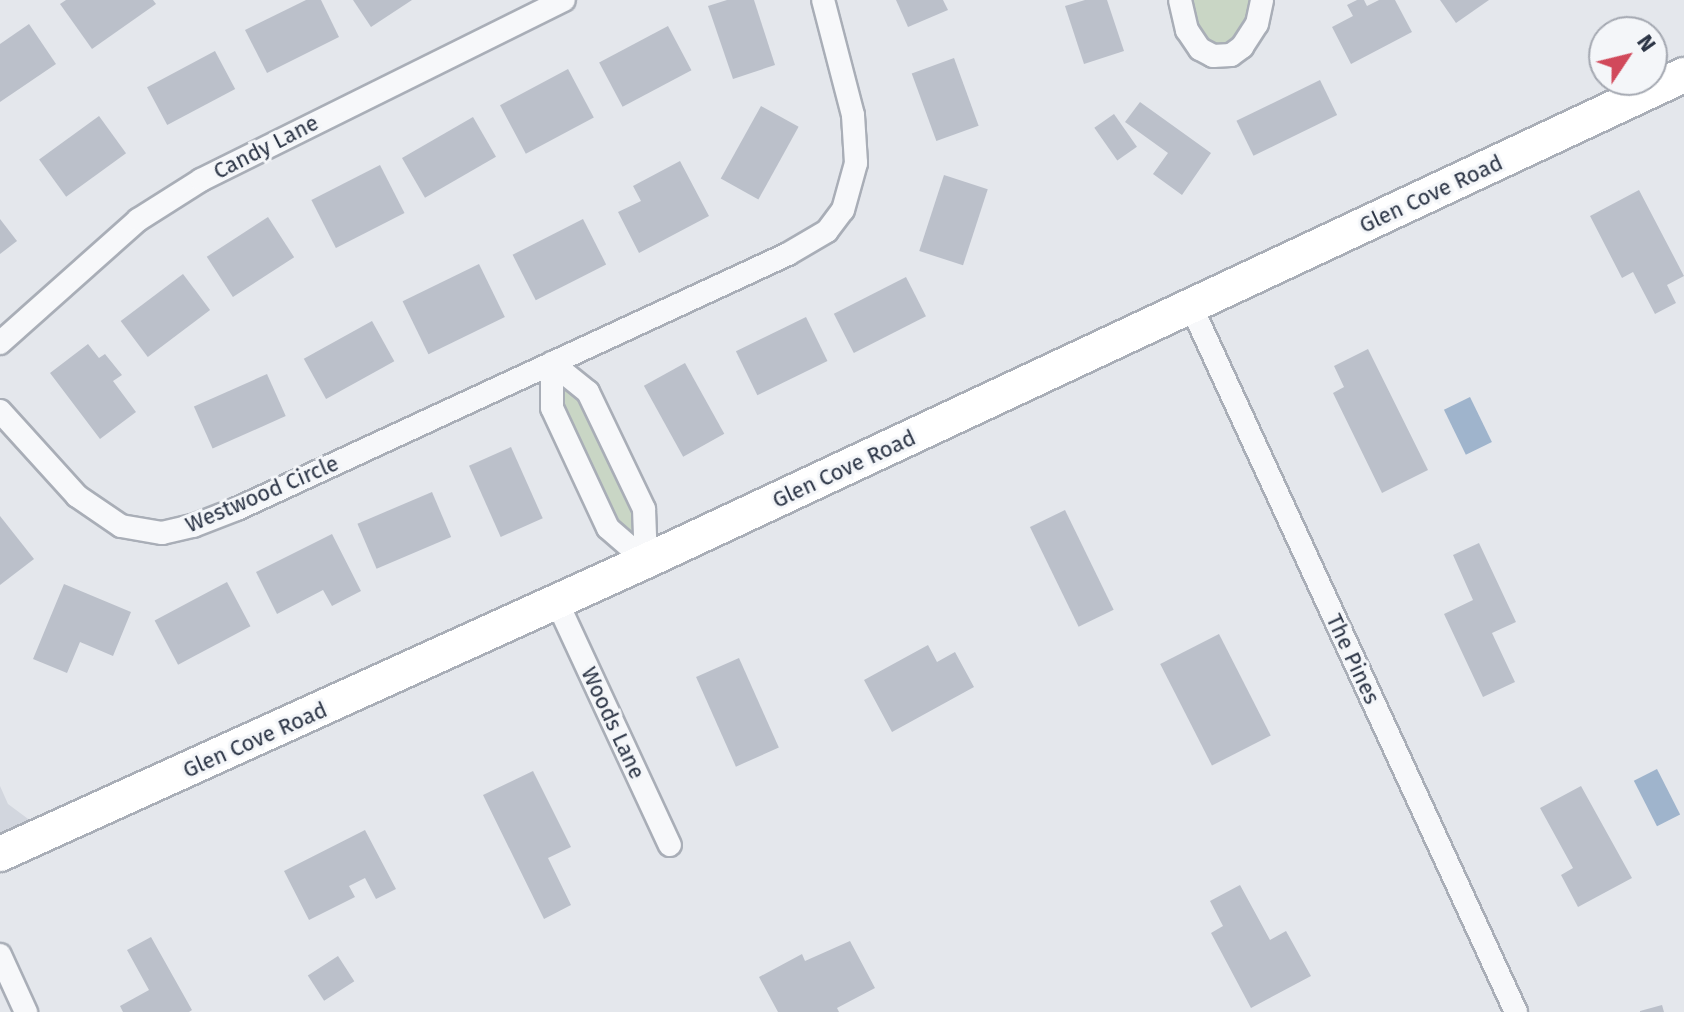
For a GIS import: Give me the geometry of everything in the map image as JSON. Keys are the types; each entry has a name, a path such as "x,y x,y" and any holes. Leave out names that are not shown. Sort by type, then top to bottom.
{"main road":[{"name":"Glen Cove Road","path":"0,854 646,561 1684,75"}],"street":[{"name":"Candy Lane","path":"0,343 138,220 201,180 564,0"},
{"name":"Westwood Circle","path":"0,411 77,496 121,526 162,533 193,526 237,509 788,254 827,231 843,210 856,163 853,115 823,0"},
{"path":"1180,0 1187,30 1200,49 1213,56 1231,55 1242,47 1257,24 1262,0"},
{"name":"The Pines","path":"1191,306 1516,1012"},
{"path":"552,363 588,392 644,509 646,561"},
{"path":"552,363 552,408 608,528 646,561"},
{"name":"Woods Lane","path":"557,602 670,845"},
{"path":"0,955 26,1012"}],"shaded area":[{"path":"0,786 8,804 47,833 0,854"}],"green space":[{"path":"1180,0 1262,0 1257,24 1213,56"},
{"path":"552,363 588,392 644,509 646,561 608,528 552,408"}],"water":[{"path":"1470,397 1492,442 1466,455 1444,410"},
{"path":"1657,769 1680,814 1657,826 1634,781"}],"building":[{"path":"66,0 153,0 156,4 92,49 60,4"},
{"path":"306,0 321,0 339,37 267,73 245,30"},
{"path":"353,0 412,0 371,27"},
{"path":"727,0 754,0 775,65 733,79 708,6"},
{"path":"896,0 943,0 948,10 908,27"},
{"path":"1085,0 1107,0 1124,51 1084,64 1065,6"},
{"path":"1364,0 1367,6 1379,0 1395,0 1412,32 1351,64 1332,27 1353,16 1347,5"},
{"path":"1440,0 1489,0 1456,23"},
{"path":"29,24 56,64 0,102 0,44"},
{"path":"668,26 691,70 623,107 599,63"},
{"path":"215,51 235,89 167,125 147,87"},
{"path":"954,58 979,126 936,141 912,73"},
{"path":"568,69 594,118 526,154 500,105"},
{"path":"1320,80 1337,115 1254,156 1236,121"},
{"path":"1140,102 1211,153 1182,195 1153,174 1168,153 1125,122"},
{"path":"761,106 799,127 758,199 721,179"},
{"path":"1114,114 1137,147 1117,161 1094,128"},
{"path":"99,116 126,153 66,197 39,159"},
{"path":"473,117 496,157 425,198 402,158"},
{"path":"680,161 709,216 639,253 618,212 641,201 633,186"},
{"path":"380,165 405,213 336,248 311,200"},
{"path":"944,175 988,189 963,265 919,251"},
{"path":"1639,190 1684,276 1667,285 1676,303 1655,314 1633,272 1622,278 1590,216"},
{"path":"268,217 294,257 233,297 207,257"},
{"path":"0,219 17,241 0,254"},
{"path":"583,219 606,264 536,300 513,255"},
{"path":"479,264 505,317 428,354 403,301"},
{"path":"183,274 210,310 148,357 121,321"},
{"path":"906,277 926,316 854,353 834,314"},
{"path":"806,317 827,361 757,395 736,351"},
{"path":"372,321 394,361 326,399 304,359"},
{"path":"88,344 99,358 105,354 122,375 113,381 136,412 100,439 50,373"},
{"path":"1368,349 1428,470 1382,493 1333,393 1344,387 1334,366"},
{"path":"685,363 724,434 683,457 644,386"},
{"path":"267,374 286,416 213,449 194,407"},
{"path":"511,447 543,518 501,537 469,466"},
{"path":"432,492 451,537 377,569 357,524"},
{"path":"1065,510 1114,610 1079,627 1030,527"},
{"path":"0,516 34,559 0,585"},
{"path":"332,534 361,591 332,606 323,590 277,614 256,572"},
{"path":"1479,543 1516,622 1492,633 1515,682 1483,697 1444,614 1473,600 1453,555"},
{"path":"227,582 250,626 178,665 155,620"},
{"path":"64,584 131,612 113,656 80,642 67,673 33,659"},
{"path":"1219,634 1271,736 1212,766 1160,664"},
{"path":"928,645 937,662 955,652 974,687 892,732 864,680"},
{"path":"739,658 779,748 736,767 696,677"},
{"path":"533,771 571,847 548,858 571,905 544,919 483,795"},
{"path":"1581,786 1632,878 1578,907 1561,875 1573,868 1540,808"},
{"path":"365,830 396,889 376,899 365,878 349,886 355,897 309,920 284,871"},
{"path":"1240,885 1270,940 1286,931 1311,976 1251,1008 1211,933 1223,926 1210,901"},
{"path":"151,937 192,1010 189,1012 123,1012 120,1006 149,990 127,950"},
{"path":"850,941 875,988 837,1008 839,1012 778,1012 759,977 802,954 805,961"},
{"path":"338,956 354,981 324,1001 308,976"},
{"path":"1662,1005 1664,1012 1640,1012 1640,1011"}]}
